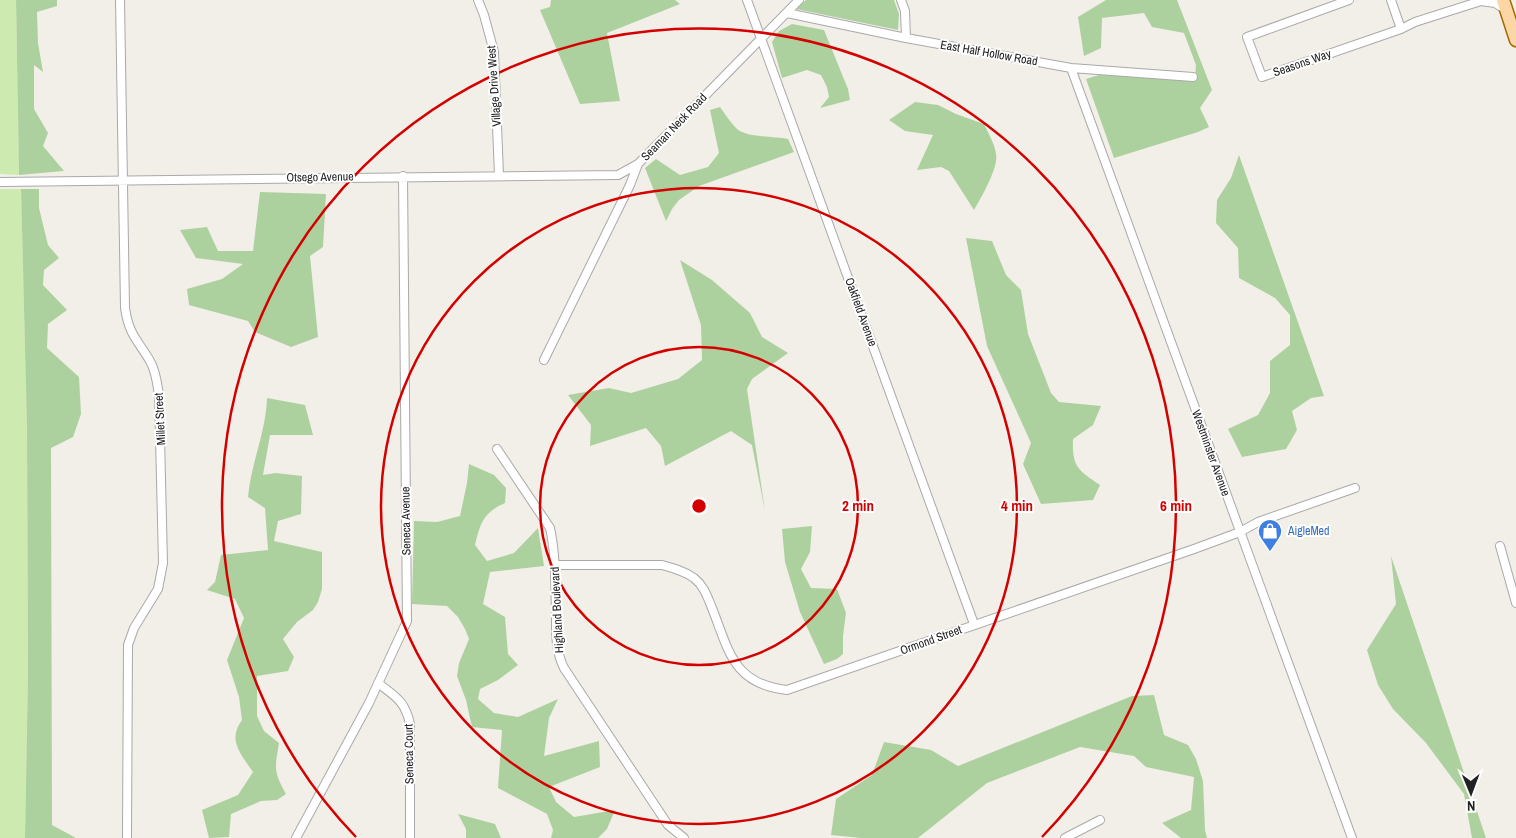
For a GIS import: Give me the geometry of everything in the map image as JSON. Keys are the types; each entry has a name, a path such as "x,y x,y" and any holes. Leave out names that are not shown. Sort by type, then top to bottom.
{"main road":[{"path":"1505,5 1516,40"}],"street":[{"name":"Millet Street","path":"120,0 124,284 127,325 150,361 156,375 159,395 163,563 158,589 134,628 128,645 126,837"},
{"name":"Village Drive West","path":"478,0 494,52 499,175"},
{"name":"Oakfield Avenue","path":"748,0 974,624"},
{"name":"Seaman Neck Road","path":"544,360 630,185 638,164 799,0"},
{"path":"901,0 905,11 906,38"},
{"name":"Seasons Way","path":"1349,0 1247,37 1262,77 1481,0"},
{"path":"1391,0 1401,29"},
{"path":"1481,0 1505,5"},
{"name":"East Half Hollow Road","path":"787,13 906,38 1070,68 1193,77"},
{"name":"Westminster Avenue","path":"1070,68 1352,838"},
{"name":"Otsego Avenue","path":"0,182 618,175 638,164"},
{"name":"Seneca Avenue","path":"296,838 378,683 407,621 403,176"},
{"name":"Highland Boulevard","path":"497,449 550,528 555,565 558,658 668,824 684,838"},
{"name":"Ormond Street","path":"555,565 662,565 678,569 693,578 704,588 733,660 743,673 757,683 774,689 787,690 1240,532 1258,522 1355,488"},
{"path":"1500,546 1516,604"},
{"name":"Seneca Court","path":"378,683 407,710 410,724 410,838"},
{"path":"1065,838 1100,820"}],"green space":[{"path":"0,0 16,0 19,175 0,174"},
{"path":"16,0 57,0 57,6 37,12 38,43 43,72 34,65 34,109 48,133 43,146 64,171 19,175"},
{"path":"551,0 675,0 680,4 607,33 620,101 580,104 540,10 550,7"},
{"path":"806,0 894,0 899,14 898,30 796,9"},
{"path":"1106,0 1177,0 1212,90 1200,108 1209,127 1114,158 1086,79 1099,75 1195,79 1196,65 1184,33 1152,27 1144,13 1102,18 1101,48 1084,56 1078,17"},
{"path":"792,24 824,30 848,89 850,100 820,108 829,97 827,87 821,75 807,70 782,78 772,42 779,31"},
{"path":"915,102 938,105 984,124 994,146 996,160 989,182 974,210 949,171 941,167 917,170 933,135 905,131 889,120"},
{"path":"720,107 737,129 748,134 788,139 794,152 699,186 679,200 666,221 645,168 656,159 680,175 708,167 719,153 710,110"},
{"path":"1239,155 1324,396 1311,398 1292,411 1297,430 1286,449 1242,457 1228,429 1258,415 1270,393 1270,361 1290,345 1290,315 1275,298 1239,278 1238,248 1216,223 1217,200 1231,178"},
{"path":"0,189 21,189 27,429 28,673 25,838 0,838"},
{"path":"21,189 39,189 39,208 48,245 59,258 44,270 43,285 67,310 48,324 47,348 79,377 81,414 73,437 51,448 52,825 76,838 25,838 28,673 27,429"},
{"path":"260,192 326,194 323,247 310,256 318,337 291,347 255,332 248,321 189,305 187,289 222,279 243,264 196,258 180,230 207,227 218,251 253,251"},
{"path":"966,238 992,241 1006,275 1021,290 1028,334 1051,393 1059,402 1101,406 1093,425 1073,439 1075,461 1078,467 1100,485 1093,500 1041,504 1023,464 1031,443 987,346"},
{"path":"680,260 712,280 750,313 762,337 788,353 752,379 747,389 765,511 752,445 731,431 665,466 661,446 646,428 590,446 591,425 568,395 609,388 631,393 678,379 702,360 701,325"},
{"path":"267,398 305,405 313,435 270,435 263,475 276,473 302,476 301,514 278,521 274,541 322,552 322,589 313,610 297,622 283,639 294,657 288,671 257,676 257,716 264,731 279,743 276,769 286,794 277,800 261,801 231,814 229,837 209,838 202,810 238,795 253,772 237,747 236,734 242,720 239,697 227,660 244,618 235,599 207,590 215,582 221,555 268,550 265,508 248,497 264,423"},
{"path":"469,464 494,475 506,488 505,503 492,510 484,519 475,545 487,561 514,553 538,528 544,566 490,572 483,604 505,617 508,654 518,665 498,680 480,689 478,699 494,713 518,717 558,699 549,718 544,756 599,741 600,767 549,787 556,802 574,817 615,810 607,829 598,838 551,838 553,830 547,814 498,788 502,730 472,727 466,700 457,676 459,663 469,639 465,629 458,617 447,606 412,604 414,521 437,522 460,516"},
{"path":"812,526 810,552 801,569 811,588 837,589 846,613 843,654 837,659 824,664 800,612 785,562 782,529"},
{"path":"1391,556 1486,838 1472,838 1464,794 1426,743 1393,709 1378,685 1367,650 1396,604"},
{"path":"1154,695 1164,735 1188,745 1196,759 1203,781 1207,838 1181,838 1162,823 1191,810 1194,777 1146,767 1134,756 1080,747 987,783 918,838 861,838 831,835 836,799 872,775 884,742 931,750 958,766 1132,696"},
{"path":"458,814 495,824 501,838 466,838 466,829"}],"place":[{"name":"AigleMed","path":"1270,552"}]}
